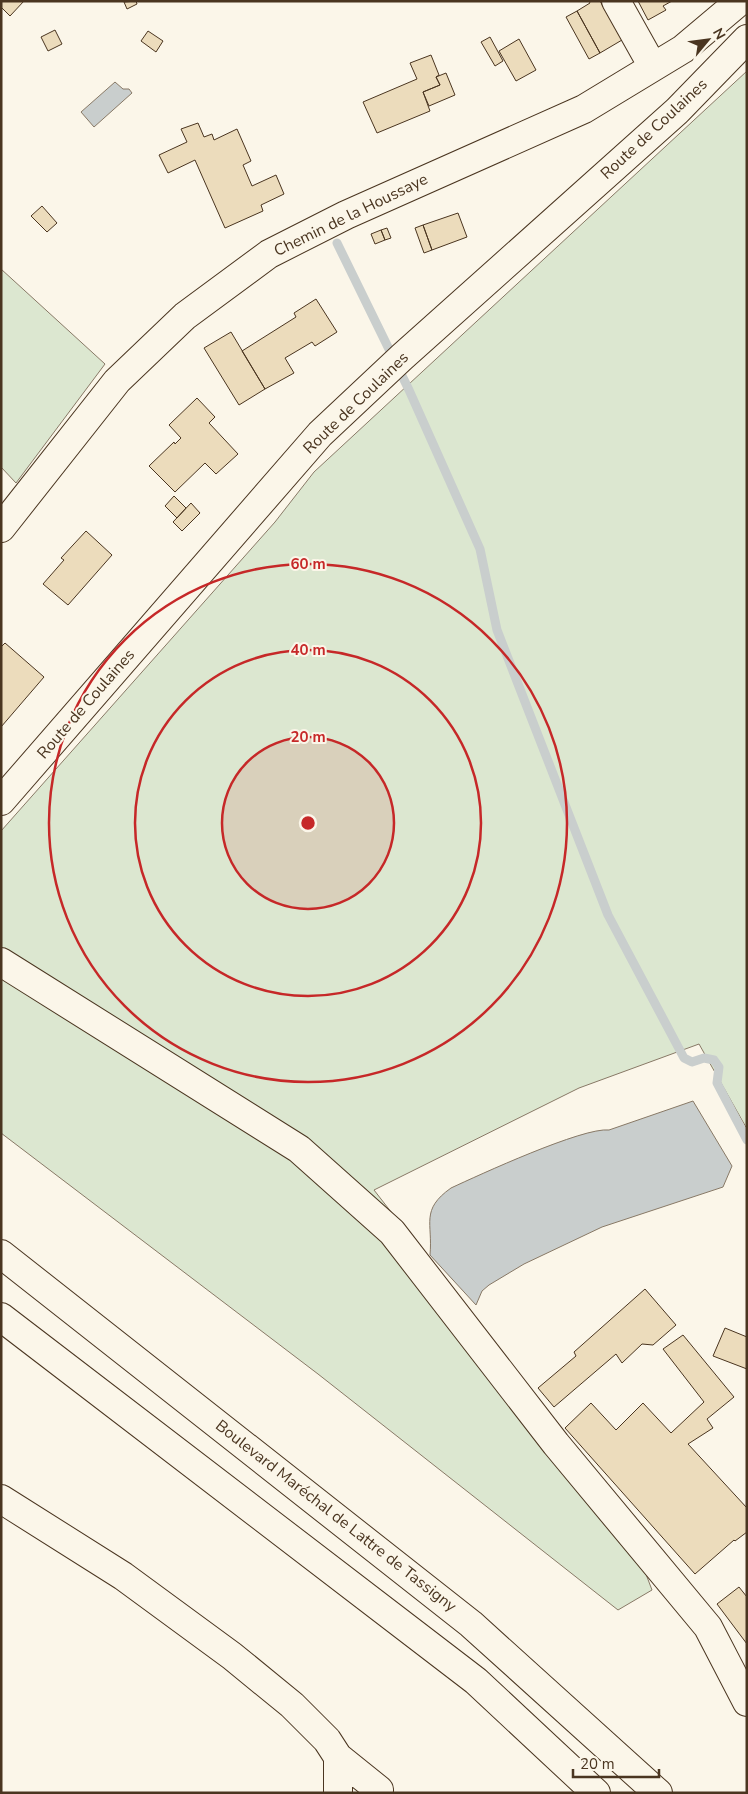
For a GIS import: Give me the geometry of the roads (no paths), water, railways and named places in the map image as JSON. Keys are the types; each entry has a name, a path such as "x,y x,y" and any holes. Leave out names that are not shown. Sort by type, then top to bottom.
{"main road":[{"path":"616,1 653,67"},
{"name":"Chemin de la Houssaye","path":"1,528 117,381 185,316 269,254 346,215 584,109 683,49 740,1"},
{"name":"Route de Coulaines","path":"1,801 320,434 402,357 677,111 747,39"},
{"path":"1,962 299,1149 392,1232 556,1444 708,1627 747,1702"},
{"name":"Boulevard Maréchal de Lattre de Tassigny","path":"1,1254 471,1624 658,1793"},
{"path":"1,1317 476,1681 596,1793"},
{"path":"1,1499 123,1576 232,1656 292,1705 327,1740 338,1757 381,1792"},
{"path":"338,1757 338,1793"}],"waterway":[{"path":"337,243 409,390 480,549 497,630 608,915 684,1058 692,1062 704,1058 714,1060 719,1067 717,1083 747,1140"}]}
